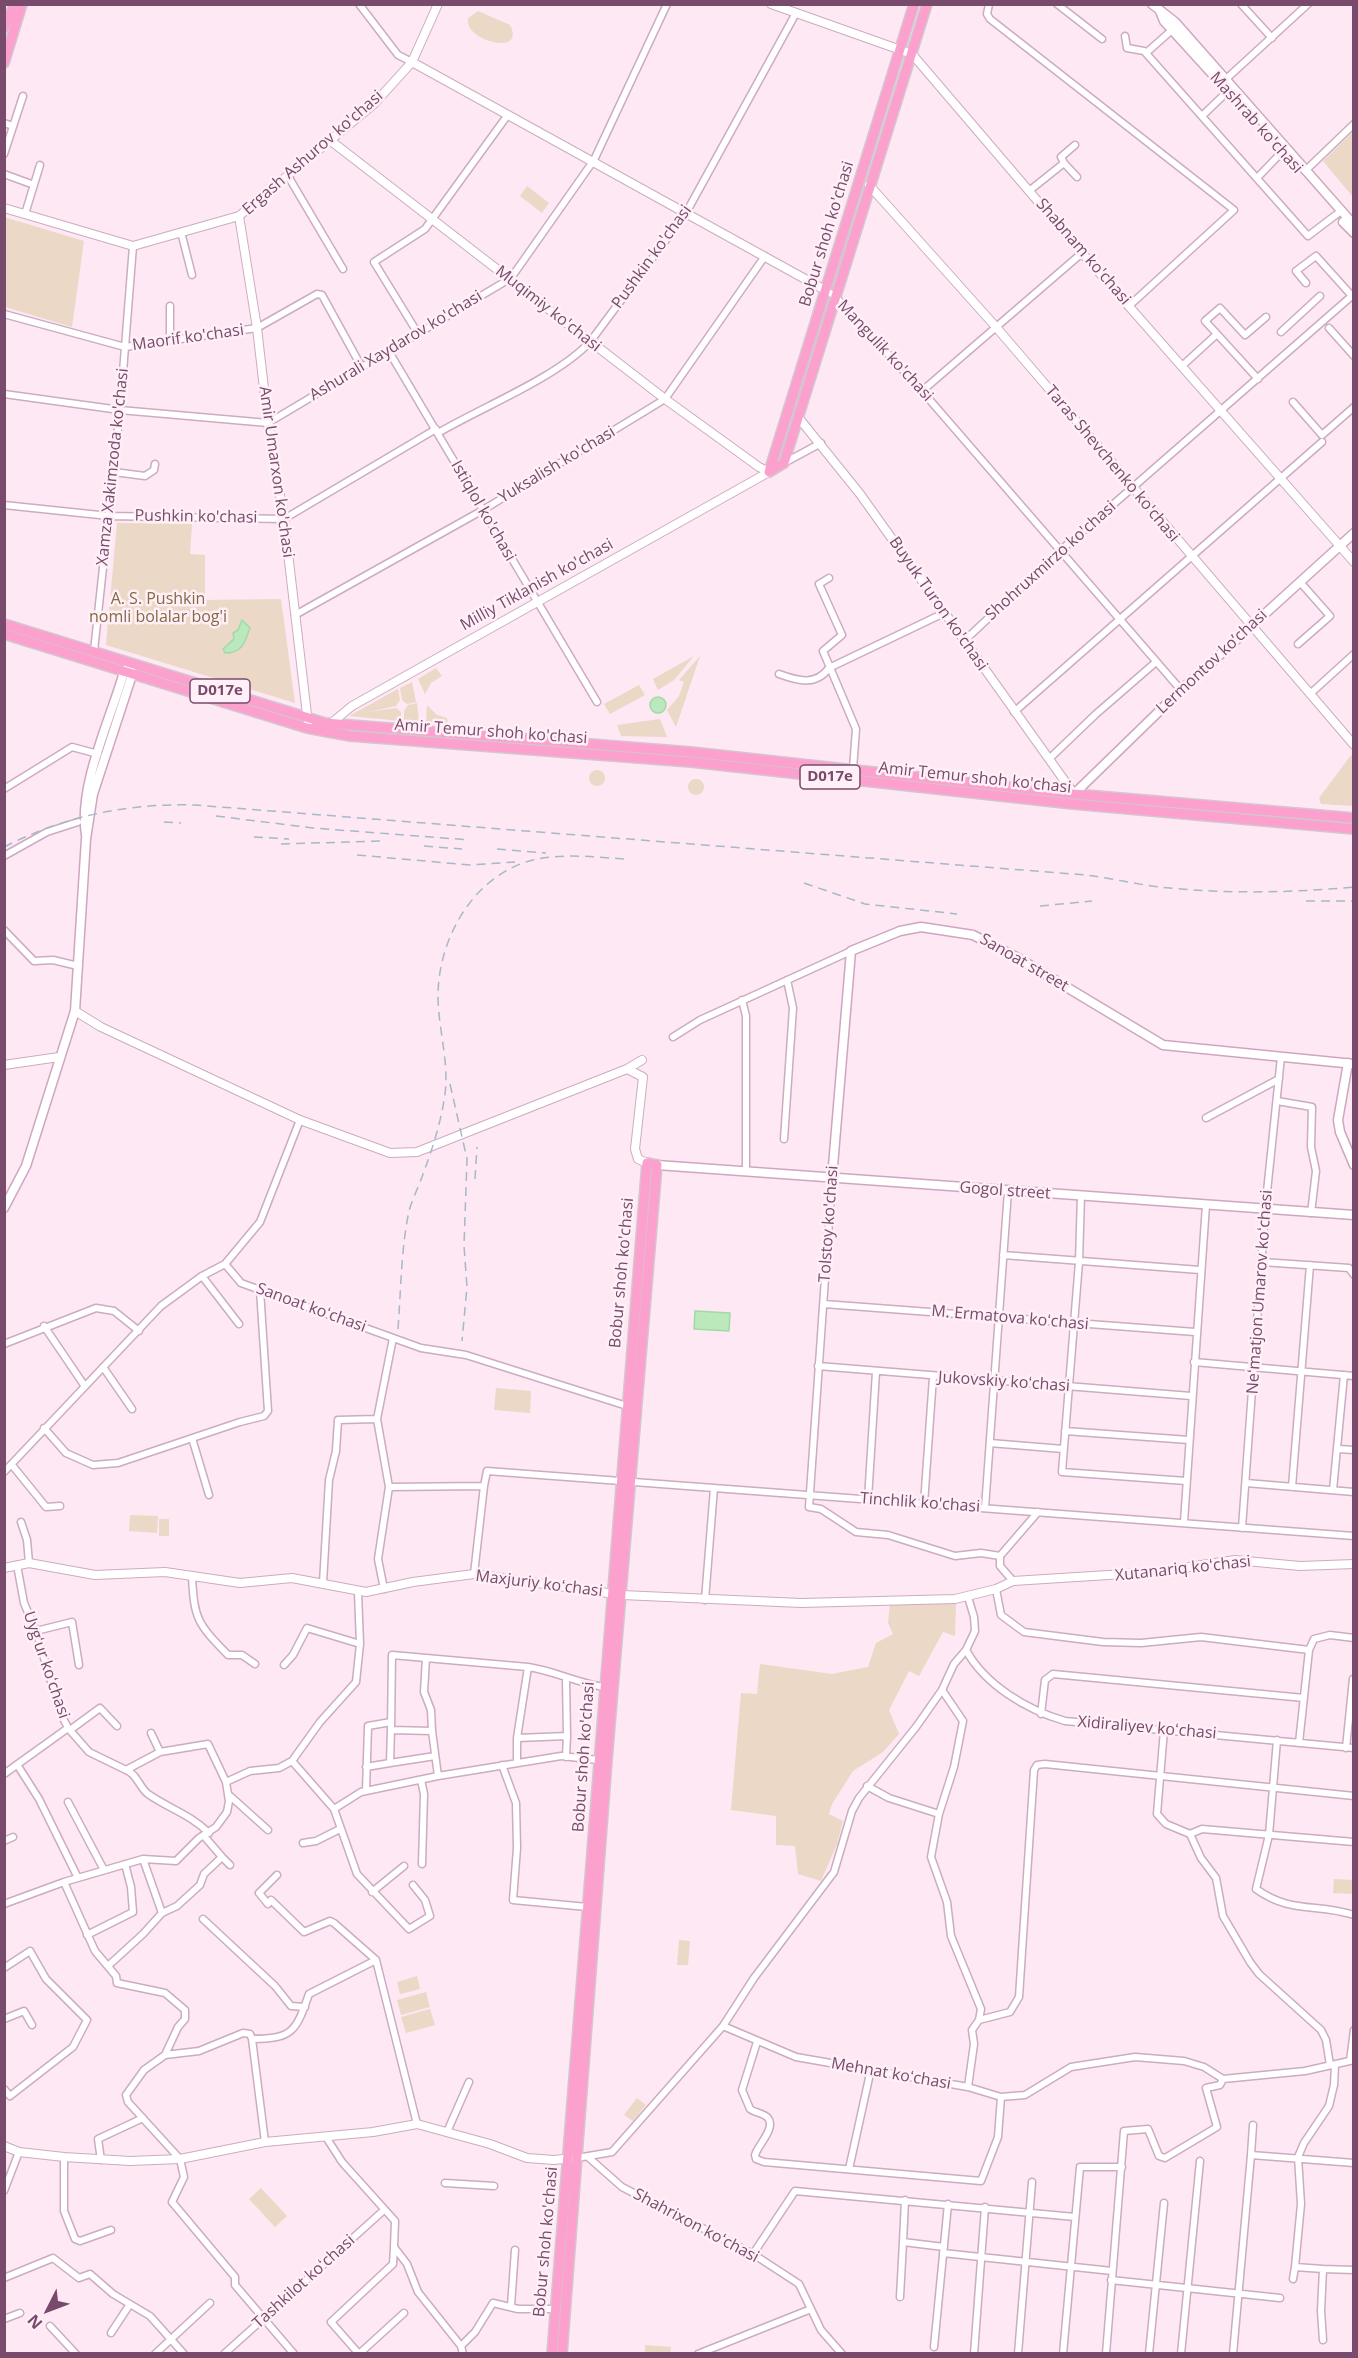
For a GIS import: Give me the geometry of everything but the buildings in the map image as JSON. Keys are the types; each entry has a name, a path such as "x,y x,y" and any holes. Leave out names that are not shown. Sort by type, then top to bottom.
{"main road":[{"path":"4,28 15,4"},
{"path":"4,63 22,4"},
{"name":"Bobur shoh ko'chasi","path":"769,472 914,4"},
{"name":"Bobur shoh ko'chasi","path":"784,463 927,4"},
{"name":"Mashrab ko'chasi","path":"1152,4 1175,22 1282,152 1353,233"},
{"name":"Mashrab ko'chasi","path":"1160,11 1172,30 1353,225"},
{"path":"769,472 784,463"},
{"name":"Lermontov ko’chasi","path":"1074,799 1181,690 1353,533"},
{"name":"D017e","path":"4,624 131,663 308,723"},
{"name":"D017e","path":"4,634 128,673 308,723"},
{"path":"4,1208 26,1166 75,1011 86,838 94,785 101,755 131,663"},
{"name":"Amir Temur shoh ko'chasi","path":"308,723 397,740 853,769 1074,799 1353,818"},
{"name":"Amir Temur shoh ko'chasi","path":"691,757 1353,829"},
{"name":"Sanoat street","path":"851,951 900,931 921,927 974,935 1018,958 1163,1046 1351,1064"},
{"name":"Tolstoy ko'chasi","path":"832,1178 851,951"},
{"path":"1351,1064 1338,1120 1353,1165"},
{"path":"646,1163 657,1165"},
{"name":"Bobur shoh ko'chasi","path":"562,2354 587,1907 611,1593 626,1482 645,1225 646,1163"},
{"name":"Bobur shoh ko'chasi","path":"645,1225 657,1165"},
{"name":"Gogol street","path":"657,1165 1206,1204 1265,1211 1353,1215"},
{"name":"Bobur shoh ko'chasi","path":"552,2354 572,2158 622,1595 627,1406 643,1251"}],"street":[{"path":"359,4 398,55 412,62"},
{"name":"Ergash Ashurov ko'chasi","path":"133,246 239,216 374,104 412,62 438,4"},
{"name":"Ashurali Xaydarov ko'chasi","path":"268,423 510,278 594,160 667,4"},
{"name":"Shabnam ko'chasi","path":"771,4 912,54 1082,253 1353,562"},
{"path":"989,4 987,14 990,18 1235,211 1129,306"},
{"path":"1057,4 1102,39"},
{"path":"1160,11 1168,4"},
{"path":"1241,4 1272,38"},
{"path":"1225,80 1304,6"},
{"name":"Pushkin ko'chasi","path":"4,505 109,516 284,519 437,431 529,384 579,354 686,213 796,13"},
{"path":"1146,53 1172,30"},
{"path":"1125,36 1127,48 1146,53 1308,236 1336,214"},
{"name":"Mangulik ko'chasi","path":"412,62 507,116 594,160 835,296 1062,550 1181,690"},
{"path":"1202,116 1228,91"},
{"path":"4,154 23,96"},
{"path":"417,332 374,262 424,229 507,116"},
{"path":"4,123 13,126"},
{"path":"1305,171 1353,124"},
{"name":"Muqimiy ko'chasi","path":"331,141 665,399 759,468 769,472"},
{"path":"1075,145 1061,157 1077,177"},
{"path":"1258,177 1282,152"},
{"path":"1029,191 1064,163"},
{"path":"25,214 40,165"},
{"path":"4,174 34,184"},
{"path":"288,176 343,269"},
{"name":"Taras Shevchenko ko'chasi","path":"869,185 996,327 1353,745"},
{"path":"4,208 133,246"},
{"name":"Amir Umarxon ko'chasi","path":"239,216 284,519 308,723"},
{"path":"181,232 192,275"},
{"name":"Xamza Xakimzoda ko'chasi","path":"94,651 120,410 133,246"},
{"path":"922,391 1082,253"},
{"name":"Yuksalish ko'chasi","path":"295,615 483,510 665,399 765,256"},
{"path":"1306,283 1296,271 1316,256 1353,295"},
{"name":"Maorif ko'chasi","path":"4,314 125,347 257,328 317,294 322,295 361,366"},
{"name":"Shohruxmirzo ko'chasi","path":"964,640 1132,487 1353,295"},
{"path":"1281,332 1320,296"},
{"path":"170,306 170,340"},
{"path":"1258,379 1205,321 1220,308 1245,335 1266,317"},
{"path":"1329,328 1353,356"},
{"path":"1182,366 1217,334"},
{"name":"Istiqlol ko'chasi","path":"388,350 597,702"},
{"path":"4,394 120,410 268,423"},
{"path":"1293,402 1322,435 1353,407"},
{"name":"Buyuk Turon ko'chasi","path":"798,417 821,443 964,640 1049,759 1074,799"},
{"path":"1014,712 1322,442"},
{"path":"784,463 821,443"},
{"path":"114,472 145,476 153,470 155,464"},
{"name":"Milliy Tiklanish ko'chasi","path":"329,728 352,706 769,472"},
{"path":"829,578 819,584 842,635 823,650 856,729 853,769"},
{"path":"1298,644 1330,615 1300,582"},
{"path":"779,674 802,682 826,673 830,668 944,614"},
{"path":"1310,694 1353,654"},
{"path":"1049,759 1156,662"},
{"path":"4,789 72,747 101,755"},
{"path":"4,856 46,832 78,822"},
{"path":"4,930 34,961 53,960 78,966"},
{"name":"Sanoat street","path":"673,1037 693,1023 851,951"},
{"path":"784,1139 793,1008 787,980"},
{"path":"742,1000 746,1016 746,1171"},
{"path":"75,1011 100,1027 300,1120 390,1153 417,1152 627,1069 642,1060"},
{"path":"4,1065 59,1057"},
{"name":"Neʻmatjon Umarov koʻchasi","path":"1242,1528 1265,1211 1281,1057"},
{"path":"627,1069 642,1077 635,1149 638,1159 646,1163"},
{"path":"1206,1118 1279,1079"},
{"path":"1277,1101 1312,1107 1311,1147 1316,1171 1311,1213"},
{"path":"4,1472 84,1385 173,1295 201,1276 225,1264 260,1222 300,1120"},
{"name":"Tolstoy ko'chasi","path":"808,1496 832,1178"},
{"path":"985,1508 1008,1191"},
{"path":"1081,1195 1074,1324 1062,1472 1186,1481"},
{"path":"1184,1522 1195,1332 1206,1204"},
{"path":"1003,1255 1200,1270"},
{"path":"1262,1262 1350,1268 1353,1275"},
{"name":"Sanoat koʻchasi","path":"225,1264 241,1283 421,1348 466,1355 627,1406"},
{"path":"1292,1487 1310,1265"},
{"path":"201,1276 239,1324"},
{"path":"44,1428 66,1453 93,1465 118,1464 267,1414 260,1290"},
{"name":"M. Ermatova koʻchasi","path":"824,1304 1195,1332"},
{"path":"4,1344 44,1326 96,1308 114,1311 140,1330"},
{"path":"44,1326 84,1385"},
{"path":"384,1589 378,1559 388,1487 377,1419 393,1338"},
{"path":"1194,1362 1353,1376"},
{"name":"Jukovskiy koʻchasi","path":"818,1366 1191,1396"},
{"path":"103,1367 132,1409"},
{"path":"868,1499 876,1372"},
{"path":"1333,1490 1344,1375"},
{"path":"924,1504 933,1377"},
{"path":"323,1583 329,1480 336,1451 338,1419 377,1419"},
{"path":"1065,1431 1189,1440"},
{"path":"192,1438 209,1495"},
{"path":"990,1443 1063,1449"},
{"path":"1338,1449 1353,1450"},
{"path":"12,1465 46,1507 60,1506"},
{"name":"Tinchlik ko'chasi","path":"484,1486 487,1471 1353,1536"},
{"path":"1246,1483 1353,1492"},
{"path":"388,1487 484,1486 474,1574"},
{"path":"705,1599 714,1488"},
{"path":"808,1496 809,1507 820,1509 856,1532 888,1535 955,1556 981,1553 1000,1556"},
{"path":"1013,1581 1000,1566 1000,1556 1038,1512"},
{"path":"21,1522 27,1540 29,1563"},
{"name":"Xutanariq koʻchasi","path":"1013,1581 1156,1572 1235,1560 1300,1566 1353,1564"},
{"name":"Maxjuriy koʻchasi","path":"4,1568 29,1563 95,1575 165,1572 240,1583 292,1578 358,1592 474,1574 622,1595 801,1603 968,1597 996,1589 1013,1581"},
{"name":"Uygʻur koʻchasi","path":"17,1565 24,1603 36,1631 60,1712 69,1729 89,1752 133,1772 146,1792 198,1822 230,1865"},
{"path":"192,1576 193,1605 202,1629 228,1655 242,1655 255,1664"},
{"path":"996,1589 1001,1615 1024,1632 1129,1643 1201,1637 1309,1650"},
{"path":"226,1782 250,1771 279,1768 292,1761 320,1722 356,1682 360,1644 358,1592"},
{"path":"4,2146 19,2152 101,2160 180,2159 265,2142 326,2137 417,2124 526,2158 542,2160 588,2157 612,2152 647,2109 723,2026 754,1978 834,1872 852,1811 867,1786 916,1727 942,1690 954,1664 966,1650 975,1631 974,1617 968,1597"},
{"path":"36,1631 72,1623 79,1665"},
{"path":"284,1665 293,1655 308,1628 360,1644"},
{"path":"1299,1743 1309,1650 1317,1637 1330,1635 1353,1638"},
{"name":"Xidiraliyev koʻchasi","path":"966,1650 986,1678 1041,1714 1065,1721 1353,1748"},
{"path":"390,1763 392,1655 552,1670 566,1679 604,1686"},
{"path":"426,1658 424,1692 431,1710 438,1776"},
{"path":"517,1763 517,1738 528,1667"},
{"path":"1041,1714 1045,1680 1051,1674 1304,1698"},
{"path":"566,1679 566,1756"},
{"path":"1346,1748 1353,1679"},
{"name":"Mehnat koʻchasi","path":"723,2026 796,2057 968,2088 974,2044 972,2030 979,2020 981,2009 951,1936 947,1902 932,1857 939,1814 954,1767 963,1721 942,1690"},
{"path":"4,1774 99,1708 117,1726"},
{"path":"366,1791 368,1726 391,1722"},
{"path":"391,1730 432,1731"},
{"path":"1164,1730 1159,1817 1171,1827 1190,1834 1202,1829 1353,1842"},
{"path":"151,1733 160,1752"},
{"path":"517,1738 567,1736"},
{"path":"1277,1740 1269,1835 1256,1889 1296,1908 1331,1908 1353,1915"},
{"path":"4,1905 64,1882 143,1859 176,1861 222,1821 228,1806 229,1795 226,1782 208,1744 160,1752 126,1770"},
{"path":"366,1767 435,1756"},
{"path":"334,1809 366,1791 438,1776 566,1756 599,1760"},
{"path":"292,1761 334,1809 357,1874 372,1892 412,1929 430,1916 425,1900 413,1885"},
{"path":"979,2020 1010,2012 1019,1996 1035,1768 1045,1764 1353,1796"},
{"path":"502,1765 516,1803 517,1848 513,1900 587,1907"},
{"path":"18,1766 39,1799 78,1878"},
{"path":"421,1780 424,1794 422,1864"},
{"path":"867,1786 889,1798 939,1814"},
{"path":"229,1795 268,1830"},
{"path":"68,1802 104,1870"},
{"path":"303,1843 316,1841 340,1829"},
{"path":"1190,1834 1201,1858 1216,1878 1223,1916 1240,1947 1259,1974 1308,2016 1324,2034 1333,2065 1334,2085 1329,2106 1298,2157 1301,2204 1293,2279"},
{"path":"4,1841 13,1837"},
{"path":"108,1966 143,1935 162,1913 177,1906 200,1885 204,1874 222,1857"},
{"path":"143,1859 162,1913"},
{"path":"87,1935 133,1912 125,1864"},
{"path":"372,1892 404,1866"},
{"path":"277,1875 259,1893 268,1904 272,1900 304,1932 330,1921 334,1923 376,1960 417,2124"},
{"path":"64,1882 95,1951 116,1976 117,1983 165,1993 185,2010 185,2019 178,2027 165,2055 144,2070 126,2095 128,2102 180,2159 184,2177 171,2201 235,2277 235,2285 262,2319 294,2354"},
{"path":"203,1919 275,1986 291,2006 304,2007"},
{"path":"4,1968 30,1951 46,1979 87,2020 73,2047 46,2070 10,2096 4,2089"},
{"path":"252,2039 273,2039 289,2035 299,2022 309,1994 376,1960"},
{"path":"4,2019 23,2010 32,2025"},
{"path":"968,2088 1001,2097 1025,2095 1071,2067 1135,2058 1184,2061 1204,2067 1223,2079 1305,2071 1352,2061 1353,2030"},
{"path":"165,2055 199,2052 243,2033 250,2034 265,2142"},
{"path":"757,2042 742,2090 750,2109 766,2116 770,2122 769,2129 757,2150 756,2159 764,2162 981,2181 998,2137 1001,2097"},
{"path":"849,2169 871,2069"},
{"path":"1106,2354 1124,2131 1148,2129 1159,2156 1163,2158 1216,2128 1206,2088 1220,2085 1223,2079"},
{"path":"447,2132 469,2082"},
{"path":"101,2160 98,2139 143,2118"},
{"path":"1233,2354 1253,2125"},
{"path":"326,2137 342,2162 395,2221 393,2264 330,2322 359,2354 404,2313"},
{"path":"4,2191 19,2152"},
{"path":"1251,2155 1353,2163"},
{"path":"64,2157 64,2211 75,2239 80,2241 111,2230"},
{"name":"Shahrixon koʻchasi","path":"588,2157 622,2187 753,2254 799,2284 821,2330 842,2354"},
{"path":"1181,2354 1200,2161"},
{"path":"1062,2354 1080,2168 1122,2167"},
{"path":"1018,2354 1032,2182"},
{"path":"445,2183 494,2186"},
{"path":"753,2254 795,2191 1075,2217"},
{"path":"900,2297 905,2200"},
{"path":"1149,2354 1164,2203"},
{"path":"934,2347 948,2204"},
{"path":"974,2354 985,2207"},
{"name":"Tashkilot koʻchasi","path":"224,2354 384,2210"},
{"path":"903,2242 981,2256 1112,2271"},
{"path":"394,2247 407,2264 418,2292 461,2346 463,2354"},
{"path":"511,2306 515,2250"},
{"path":"4,2278 53,2258 79,2278 90,2274 113,2294 150,2316 184,2354"},
{"path":"1295,2267 1353,2270"},
{"path":"1323,2269 1321,2311 1323,2340"},
{"path":"1111,2280 1280,2298"},
{"path":"155,2354 210,2303"},
{"path":"461,2346 475,2332 493,2303 556,2309"},
{"path":"111,2333 130,2304"},
{"path":"698,2354 811,2309"},
{"path":"4,2319 20,2313"},
{"path":"50,2326 76,2354"}],"green space":[{"path":"478,11 510,25 513,35 510,41 494,42 475,33 469,26 468,18"},
{"path":"1353,132 1353,197 1323,161"},
{"path":"527,186 549,203 542,213 520,196"},
{"path":"4,217 84,241 72,327 5,307"},
{"name":"A. S. Pushkin nomli bolalar bog'i","path":"117,523 192,524 190,554 205,555 205,600 281,599 295,703 106,645"},
{"path":"694,656 674,680 658,690 653,679"},
{"path":"700,656 676,727 667,710 679,696 684,682 679,680"},
{"path":"436,668 442,676 431,683 425,694 418,679"},
{"path":"412,682 416,702 407,704 402,700 400,688"},
{"path":"639,685 645,695 610,714 604,704"},
{"path":"398,689 400,700 396,706 368,712 396,708 401,712 401,721 349,716"},
{"path":"417,703 419,722 404,721 404,711 408,705"},
{"path":"427,705 437,715 447,718 448,725 426,723"},
{"path":"660,719 667,737 621,736 617,725"},
{"path":"1351,755 1353,758 1353,806 1321,804 1319,798"},
{"path":"597,770 605,778 597,786 589,778"},
{"path":"696,779 704,787 696,795 688,787"},
{"path":"496,1388 531,1391 530,1413 494,1410"},
{"path":"130,1515 158,1516 157,1533 129,1531"},
{"path":"159,1519 169,1519 169,1536 159,1536"},
{"path":"956,1602 955,1636 943,1632 919,1676 909,1671 889,1710 899,1734 883,1752 853,1771 832,1804 829,1814 843,1821 837,1844 821,1881 798,1874 795,1846 776,1845 776,1816 731,1810 741,1693 757,1694 760,1664 832,1674 868,1667 876,1643 893,1634 888,1623 890,1603"},
{"path":"1334,1879 1353,1880 1353,1894 1333,1893"},
{"path":"679,1940 690,1941 688,1965 677,1965"},
{"path":"417,1976 420,1989 400,1994 397,1982"},
{"path":"426,1992 430,2007 401,2015 397,2000"},
{"path":"430,2009 435,2025 406,2033 401,2017"},
{"path":"637,2098 646,2105 633,2121 624,2115"},
{"path":"261,2188 287,2216 275,2227 249,2199"},
{"path":"645,2345 671,2347 670,2353 645,2353"}],"shaded area":[{"path":"242,620 250,628 245,641 236,651 225,653 223,649 234,639 233,633 238,630"},
{"path":"658,697 666,705 658,713 650,705"},
{"path":"695,1311 730,1313 729,1331 694,1329"}],"railway":[{"path":"4,847 50,827 97,814 145,806 195,805 1086,875 1150,886 1208,891 1305,891 1354,887"},
{"path":"216,816 313,828 470,840"},
{"path":"164,822 181,823"},
{"path":"254,837 289,839"},
{"path":"281,844 382,841"},
{"path":"424,846 462,849"},
{"path":"497,849 546,853"},
{"path":"357,855 470,865 515,862"},
{"path":"398,1329 406,1225 433,1147 445,1094 446,1070 438,999 439,977 452,933 476,895 493,880 512,868 533,860 555,857 624,859"},
{"path":"804,883 865,904 957,914"},
{"path":"1040,906 1092,901"},
{"path":"1306,901 1354,901"},
{"path":"450,1084 467,1159 464,1246 467,1287 462,1341"},
{"path":"475,1179 477,1147"}]}
